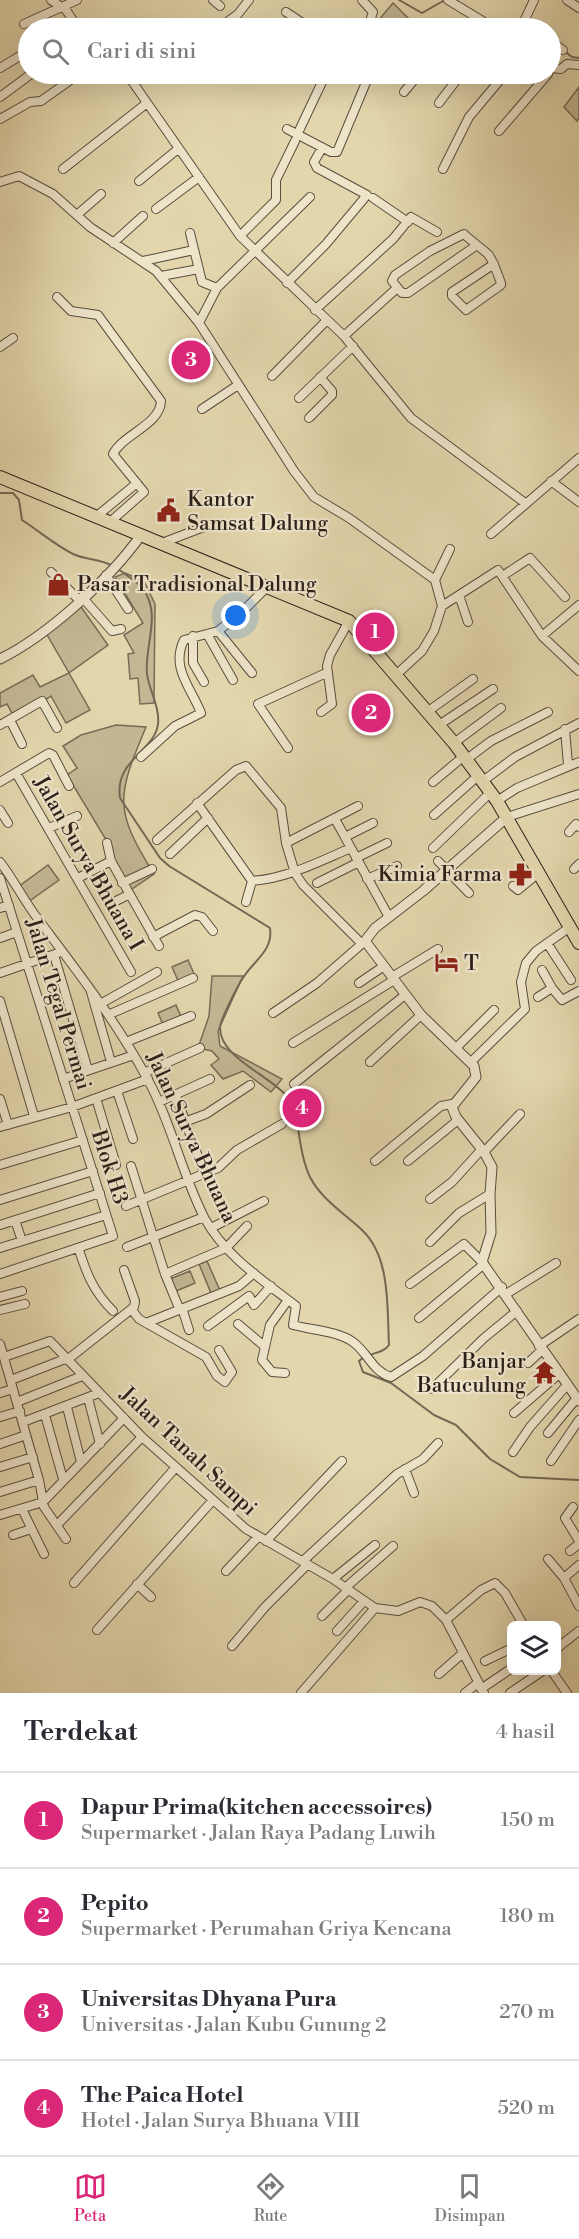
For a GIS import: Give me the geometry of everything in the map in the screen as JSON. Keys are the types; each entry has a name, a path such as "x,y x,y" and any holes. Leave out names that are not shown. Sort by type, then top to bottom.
{"main road":[{"path":"0,477 349,621 428,711 494,796 579,943"}],"street":[{"path":"51,0 70,3"},
{"path":"233,18 249,0"},
{"path":"362,0 372,8 373,15 371,18"},
{"path":"448,0 475,18"},
{"path":"567,0 579,8"},
{"path":"525,18 532,1"},
{"path":"37,18 70,3"},
{"path":"70,3 74,18"},
{"path":"286,12 295,18"},
{"path":"0,68 18,57"},
{"path":"561,69 567,64 579,65"},
{"path":"0,97 18,84"},
{"path":"0,119 30,102 41,101 66,84"},
{"path":"134,84 240,236 254,251 344,336 411,418 525,503"},
{"path":"240,236 276,200 276,180 321,84"},
{"path":"287,129 296,138 331,152 337,152 365,84"},
{"path":"404,92 411,84"},
{"path":"439,103 453,84"},
{"path":"443,169 469,117 497,84"},
{"path":"499,131 539,84"},
{"path":"63,169 147,103"},
{"path":"287,283 326,244 367,195 317,168 314,162 322,148"},
{"path":"139,181 178,149"},
{"path":"1,178 20,176 27,178 78,214 90,227 143,261 161,276 199,323 238,386 314,497 349,518 435,580 442,606 434,632 422,651 396,675"},
{"path":"156,209 199,177"},
{"path":"78,214 101,194"},
{"path":"199,323 217,288 310,197"},
{"path":"373,198 408,222"},
{"path":"113,243 143,216"},
{"path":"315,309 413,217 437,232"},
{"path":"190,233 203,283 217,288"},
{"path":"477,245 408,293 402,293 392,280 395,275 455,237 464,234 488,254 494,264 500,287 464,309 452,292 494,264"},
{"path":"143,261 194,250"},
{"path":"161,276 199,269"},
{"path":"344,336 396,288"},
{"path":"57,297 71,311 98,315 160,397 161,406 156,415 113,453 144,492 110,522"},
{"path":"272,376 327,320"},
{"path":"0,347 13,338"},
{"path":"298,398 353,346"},
{"path":"309,418 332,395 332,391 320,377"},
{"path":"202,409 238,386"},
{"path":"491,534 579,458"},
{"path":"551,481 579,502"},
{"path":"97,516 137,483"},
{"path":"162,543 209,525"},
{"path":"0,659 33,639 110,572 141,535"},
{"path":"435,580 450,549"},
{"path":"504,575 530,558 565,597"},
{"path":"442,606 496,571 504,575 542,636 579,671"},
{"path":"51,572 112,631 121,629"},
{"path":"110,572 128,609"},
{"path":"141,757 175,726 201,713 181,674 178,654 184,640 218,631 241,613 268,586"},
{"path":"459,595 468,622"},
{"path":"542,636 579,605"},
{"path":"321,712 332,704 326,673 330,655 349,621"},
{"path":"218,631 252,673"},
{"path":"207,634 233,680"},
{"path":"193,636 193,663 204,682"},
{"path":"288,748 258,704 326,673"},
{"path":"428,711 473,679"},
{"path":"439,725 493,689"},
{"path":"0,725 42,702 57,728"},
{"path":"454,743 501,708"},
{"path":"433,782 490,741 548,712"},
{"path":"10,720 22,744"},
{"path":"434,815 481,778 579,723"},
{"path":"433,848 494,796 566,770 568,765 565,729"},
{"name":"Jalan Surya Bhuana I","path":"0,782 51,753 69,786"},
{"path":"568,765 579,762"},
{"path":"157,840 241,766 246,766 281,808 286,843 295,873 316,900 364,942 421,1015 471,1062 477,1072 476,1077 453,1104 441,1106 375,1161"},
{"name":"Jalan Surya Bhuana I","path":"16,773 131,972"},
{"path":"273,1013 317,983 364,942 371,931 448,870 507,817 579,794"},
{"path":"197,803 252,881"},
{"path":"286,843 358,806"},
{"path":"0,810 8,823"},
{"path":"49,828 77,816"},
{"path":"170,854 208,818"},
{"path":"335,819 389,917"},
{"path":"345,837 373,823"},
{"path":"569,832 576,824 579,827"},
{"path":"107,843 111,861 128,895 159,946"},
{"path":"317,883 387,843"},
{"path":"252,881 295,873 351,848"},
{"path":"78,878 111,861"},
{"path":"438,861 468,893"},
{"name":"Jalan Surya Bhuana","path":"0,862 90,991 110,1014 134,1055 159,1102 204,1217 211,1228 226,1248 288,1299"},
{"path":"367,879 397,866"},
{"path":"122,883 152,869"},
{"path":"513,886 518,890 540,872"},
{"name":"Jalan Tegal Permai","path":"0,878 72,1107"},
{"path":"246,902 252,881"},
{"path":"114,902 128,895"},
{"path":"0,908 9,905"},
{"path":"153,937 195,915 202,917 213,931"},
{"path":"471,1062 525,1009 520,982 523,969 532,954 570,927"},
{"path":"0,938 17,932"},
{"path":"548,943 571,980"},
{"path":"293,1043 438,949"},
{"path":"0,973 63,950"},
{"path":"54,955 88,1070"},
{"path":"359,983 384,966"},
{"path":"542,970 562,1000 579,991"},
{"path":"102,1003 158,972"},
{"path":"110,1014 193,978"},
{"path":"538,997 552,988"},
{"path":"90,991 111,1062"},
{"path":"294,1084 405,995"},
{"path":"0,1001 34,1116"},
{"path":"457,1047 494,1010"},
{"path":"370,1062 421,1015"},
{"path":"126,1042 191,1016"},
{"path":"0,1099 4,1126 72,1107 117,1091 200,1048"},
{"path":"63,1079 134,1055"},
{"path":"159,1102 210,1079"},
{"path":"187,1121 206,1114 250,1085"},
{"path":"117,1091 133,1139"},
{"path":"176,1096 204,1173"},
{"path":"96,1098 116,1165"},
{"path":"418,1318 483,1263 491,1233 490,1194 493,1171 483,1151 458,1120 453,1104"},
{"name":"Blok H3","path":"72,1107 113,1238 79,1250"},
{"path":"430,1199 453,1182 520,1114"},
{"path":"408,1161 458,1120"},
{"path":"126,1206 218,1168 237,1150 282,1124"},
{"path":"0,1165 83,1140"},
{"path":"131,1166 165,1274 189,1330"},
{"path":"0,1200 93,1171"},
{"path":"0,1225 99,1192"},
{"path":"430,1242 459,1213 490,1194"},
{"path":"211,1228 264,1201"},
{"path":"0,1248 106,1215"},
{"path":"127,1247 204,1217"},
{"path":"15,1220 22,1241"},
{"path":"165,1274 226,1248 247,1226"},
{"path":"411,1284 463,1244 483,1263 504,1290 578,1400 548,1433"},
{"path":"0,1274 79,1250 93,1288 113,1311"},
{"path":"285,1373 275,1373 264,1365 264,1346 270,1325 288,1299 297,1308 293,1325 347,1338 364,1351 375,1370 391,1377 423,1356 504,1290 556,1263"},
{"path":"11,1380 66,1360 132,1310 135,1303 124,1270"},
{"path":"146,1323 238,1286 254,1273"},
{"path":"208,1326 249,1296 254,1305 271,1286"},
{"path":"0,1297 22,1291"},
{"path":"0,1310 25,1304"},
{"path":"132,1310 146,1323 206,1357 217,1376 225,1382 232,1372 219,1350"},
{"path":"432,1389 484,1338 518,1311"},
{"path":"528,1363 541,1348 579,1319"},
{"path":"238,1324 264,1346"},
{"name":"Jalan Tanah Sampi","path":"4,1357 49,1341 142,1437 236,1522 333,1579 375,1608"},
{"path":"0,1345 4,1357 4,1368 11,1380 33,1457 43,1502 66,1539"},
{"path":"514,1413 559,1374"},
{"path":"17,1402 82,1376"},
{"path":"513,1452 537,1418 567,1385"},
{"path":"0,1393 13,1389"},
{"path":"23,1422 99,1393"},
{"path":"88,1398 100,1444"},
{"path":"67,1407 81,1462"},
{"path":"0,1417 20,1411"},
{"path":"45,1415 63,1479"},
{"path":"0,1515 43,1502 124,1418"},
{"path":"551,1461 579,1420"},
{"path":"0,1443 26,1435"},
{"path":"58,1524 142,1437"},
{"path":"232,1646 305,1563 372,1496 405,1469 423,1459 438,1443"},
{"path":"0,1467 33,1457"},
{"path":"226,1571 342,1461"},
{"path":"74,1583 176,1467"},
{"path":"405,1469 414,1493"},
{"path":"0,1492 39,1480"},
{"path":"97,1630 213,1500"},
{"path":"570,1551 579,1543 565,1518 573,1507"},
{"path":"22,1509 44,1554"},
{"path":"13,1535 31,1529"},
{"path":"333,1579 375,1545"},
{"path":"322,1616 346,1589 393,1546"},
{"path":"548,1559 564,1578 579,1606"},
{"path":"564,1578 579,1564"},
{"path":"446,1620 481,1590 495,1583 505,1593 521,1621"},
{"path":"137,1584 151,1597"},
{"path":"337,1632 364,1601"},
{"path":"301,1693 375,1608 398,1611 420,1602 427,1603 446,1620 481,1688"},
{"path":"561,1644 579,1631"},
{"path":"486,1661 507,1650"},
{"path":"439,1674 463,1653"},
{"path":"465,1693 481,1688 507,1671"},
{"path":"510,1693 538,1675"},
{"path":"553,1675 567,1693"}],"shaded area":[{"path":"393,3 408,18 380,18"},
{"path":"579,87 579,118 577,121 564,107"},
{"path":"125,573 144,581 155,604 154,703 140,704 138,678 130,679 128,654 134,653 124,635 143,623 115,577"},
{"path":"81,607 108,645 69,673 46,633"},
{"path":"69,673 90,710 66,723 51,696 15,719 7,704 0,707 0,693 33,675 40,687"},
{"path":"116,725 146,727 129,770 124,802 131,833 154,874 129,891 116,872 105,838 67,775 77,768 63,746 81,735"},
{"path":"48,865 59,880 28,902 18,887"},
{"path":"188,960 196,978 180,985 172,967"},
{"path":"212,976 243,976 218,1031 220,1046 282,1079 271,1092 243,1071 223,1079 211,1065 219,1059 212,1051 198,1048 209,1016"},
{"path":"176,1005 183,1021 165,1029 158,1013"},
{"path":"207,1261 222,1295 213,1298 199,1264"},
{"path":"190,1271 195,1283 174,1292 170,1279"}],"waterway":[{"path":"399,0 422,13 445,0"},
{"path":"564,51 572,57 579,58"},
{"path":"0,493 13,493 19,500 22,520 60,546 78,556 113,566"},
{"path":"118,569 141,586 149,599 152,620 147,674 158,718 158,724 150,742 123,774 120,798 160,858 169,866 270,928 269,942 263,954 242,979 226,1010 220,1028 222,1039 229,1050 286,1095 294,1105 302,1151 310,1177 327,1199 362,1230 378,1254 386,1284 389,1345 359,1361 363,1372 391,1383 434,1415 456,1425 490,1459 520,1477 579,1480"}],"place":[{"name":"Universitas Dhyana Pura","path":"191,360"},
{"name":"Kantor Samsat Dalung","path":"169,511"},
{"name":"Pasar Tradisional Dalung","path":"59,584"},
{"name":"Dapur Prima(kitchen accessoires)","path":"375,632"},
{"name":"Pepito","path":"371,713"},
{"name":"Kimia Farma","path":"520,874"},
{"name":"T","path":"446,963"},
{"name":"The Paica Hotel","path":"302,1108"},
{"name":"Banjar Batuculung","path":"544,1373"}]}
